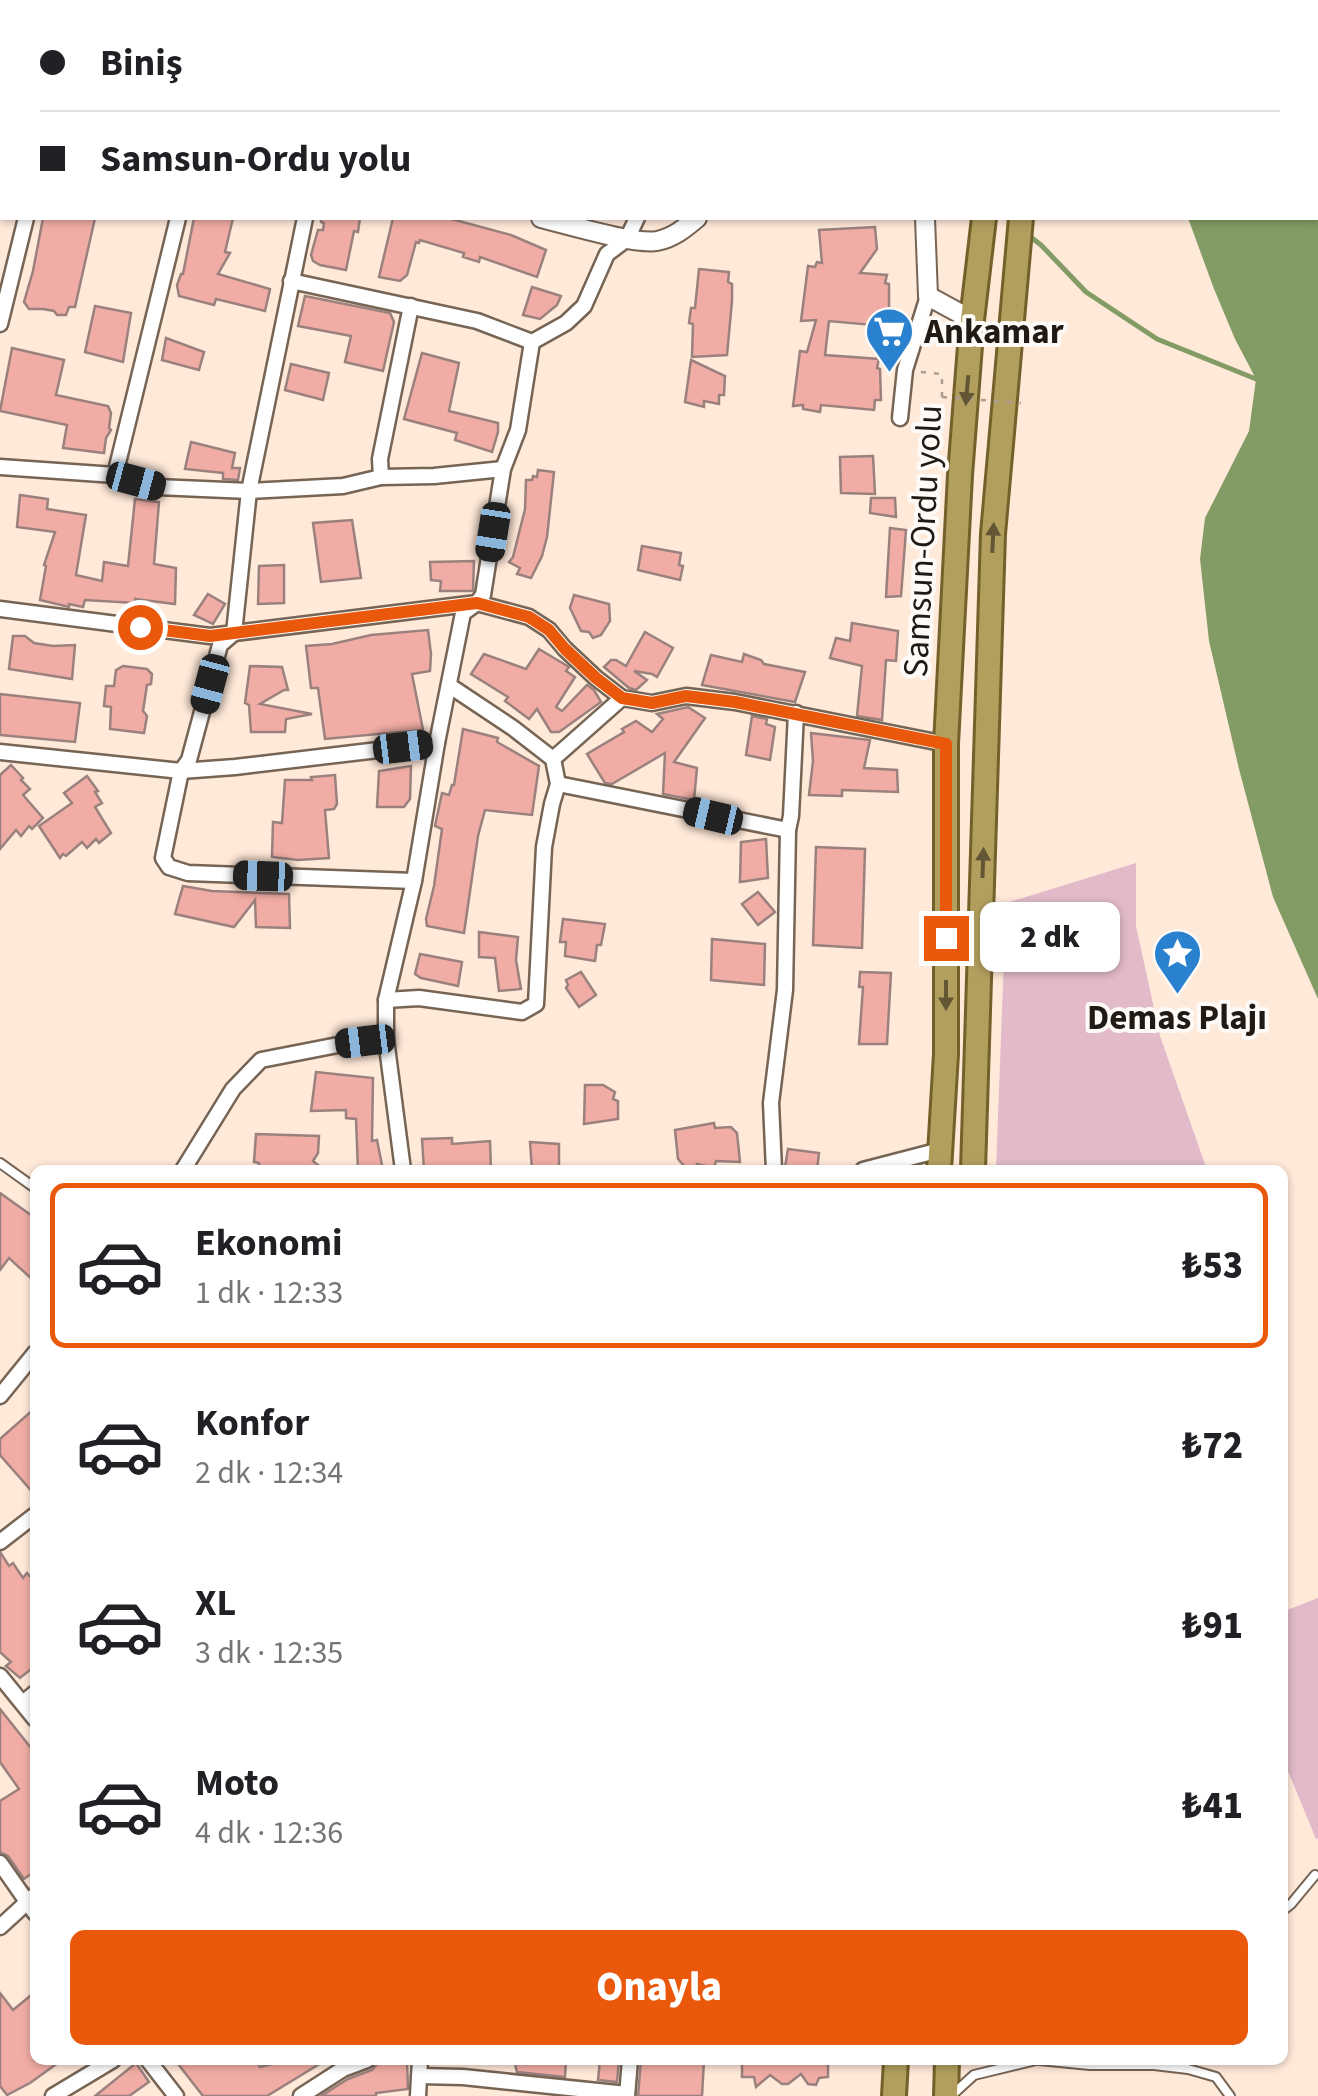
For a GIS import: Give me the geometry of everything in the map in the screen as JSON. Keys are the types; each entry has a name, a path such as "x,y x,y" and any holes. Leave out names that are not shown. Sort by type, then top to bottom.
{"highway":[{"name":"Samsun-Ordu yolu","path":"940,1160 946,1054 946,744 960,475 984,220"},
{"name":"Samsun-Ordu yolu","path":"973,1165 993,534 1021,220"},
{"path":"894,2096 896,2065"},
{"path":"947,2065 949,2096"}],"street":[{"path":"0,324 26,220"},
{"path":"115,476 178,220"},
{"path":"305,220 249,491 234,634 220,645 189,760 181,771 163,858 170,867 188,873 414,881"},
{"path":"549,220 654,242 678,234 695,220"},
{"path":"532,342 566,323 584,306 607,254 627,238 637,220"},
{"path":"900,418 906,370 928,296 925,220"},
{"path":"291,281 477,320 532,342"},
{"path":"928,296 972,320"},
{"path":"381,477 380,459 411,306"},
{"path":"402,1165 386,1039 386,1000 414,881 462,613 483,595 503,468 518,430 532,342"},
{"path":"0,467 115,476 157,487 249,491 343,486 381,477 503,468"},
{"path":"0,608 210,636 477,603 529,617 549,630 596,678 622,698 652,703 686,696 946,744"},
{"path":"386,1000 419,998 522,1012 536,1004 544,847 558,784 553,760 450,686"},
{"path":"553,760 622,698"},
{"path":"774,1165 771,1104 785,990 788,830 796,714"},
{"path":"0,752 181,771 437,743"},
{"path":"558,784 788,830"},
{"path":"186,1165 233,1089 262,1060 386,1039"},
{"path":"902,1165 940,1160"},
{"path":"0,1396 30,1359"},
{"path":"0,1542 30,1518"},
{"path":"0,1676 29,1698"},
{"path":"0,1863 30,1900"},
{"path":"0,1927 30,1906"},
{"path":"53,2096 106,2065"},
{"path":"152,2065 176,2096"},
{"path":"301,2096 352,2065"},
{"path":"418,2096 420,2068 463,2077 627,2095 630,2065"}],"lane":[{"path":"0,1163 30,1184"},
{"path":"1288,1906 1314,1874"},
{"path":"949,2096 974,2075 1017,2065"},
{"path":"1090,2065 1188,2069 1216,2077 1230,2096"}],"path":[{"path":"906,370 942,374 942,397 1021,403"}],"shaded area":[{"path":"1189,220 1318,220 1318,999 1273,897 1209,641 1200,559 1205,518 1249,431 1256,379 1214,289"},
{"path":"1136,863 1136,926 1160,1036 1205,1165 996,1165 1006,903"},
{"path":"1318,1598 1316,1839 1288,1771 1288,1610"}],"building":[{"path":"43,220 95,220 75,307 69,307 66,315 29,309 24,302"},
{"path":"194,220 233,220 225,252 230,253 218,274 270,289 265,311 216,299 214,305 179,296 177,285 183,274"},
{"path":"360,220 346,270 313,261 318,230 323,230 321,222"},
{"path":"393,220 455,220 511,235 546,250 537,277 480,257 479,262 463,257 464,253 420,240 416,242 407,275 400,281 379,277"},
{"path":"875,227 877,249 860,273 887,275 889,316 883,316 883,326 829,321 825,355 879,359 881,400 875,400 874,410 821,405 820,412 803,409 803,405 793,406 800,351 807,352 816,320 801,321 808,266 822,263 819,230"},
{"path":"699,269 729,272 732,301 727,355 692,357 693,324 689,323 691,308 695,308"},
{"path":"532,287 561,296 557,305 540,319 523,315"},
{"path":"305,296 390,313 394,322 383,371 345,362 351,336 298,326"},
{"path":"95,306 131,313 123,362 85,352"},
{"path":"166,338 204,352 199,370 162,360"},
{"path":"12,348 64,360 56,395 108,406 111,430 104,453 63,448 67,425 0,411"},
{"path":"422,353 459,363 449,411 498,423 492,452 455,440 457,433 404,419"},
{"path":"691,360 725,376 724,395 719,395 719,404 704,401 704,407 685,402"},
{"path":"291,364 329,373 323,400 285,390"},
{"path":"191,442 235,453 232,468 240,468 238,480 223,479 223,473 185,469"},
{"path":"873,456 875,494 841,493 840,457"},
{"path":"538,470 554,472 547,537 531,578 517,574 520,568 509,562 525,509 526,480 537,477"},
{"path":"20,495 48,499 47,509 86,515 76,575 102,581 104,562 128,566 135,499 159,502 154,564 176,568 175,604 135,599 135,603 85,600 83,607 69,607 40,600 44,565 55,532 17,527"},
{"path":"871,498 895,498 896,517 870,513"},
{"path":"352,520 361,578 321,582 313,523"},
{"path":"890,528 906,530 901,596 886,597"},
{"path":"642,546 681,553 680,580 638,570"},
{"path":"474,561 473,591 440,591 441,581 431,580 430,562"},
{"path":"284,565 284,603 258,604 259,566"},
{"path":"208,594 225,604 213,624 194,615"},
{"path":"574,595 609,604 610,621 601,635 593,638 589,632 581,631 570,608"},
{"path":"852,623 898,631 896,661 886,660 882,720 857,716 862,666 830,658 836,638 850,641"},
{"path":"428,630 430,671 412,674 423,730 325,739 318,688 311,688 306,646"},
{"path":"645,632 673,648 657,677 634,671 647,680 636,690 604,667 611,660 626,666"},
{"path":"13,636 53,646 75,645 72,679 9,669"},
{"path":"539,649 569,667 566,671 575,677 556,707 562,711 587,685 601,702 559,732 551,732 537,709 529,719 505,701 508,697 471,674 484,654 526,669"},
{"path":"744,654 764,664 805,672 795,702 702,685 711,655 742,662"},
{"path":"123,666 147,669 152,674 143,711 147,716 144,733 110,729 111,707 104,706 106,686 114,686 116,670"},
{"path":"250,666 282,667 288,690 260,704 312,714 286,719 285,732 251,732 249,705 245,703"},
{"path":"0,694 80,703 75,742 0,735"},
{"path":"688,707 705,718 674,762 697,768 694,800 663,794 665,753 612,784 605,783 587,754 636,721 652,732 663,719 657,714"},
{"path":"752,716 767,719 766,724 775,727 770,760 746,755"},
{"path":"463,729 498,738 497,742 539,766 532,815 485,810 464,933 427,926 426,919 442,829 435,826 442,793 449,795 454,785"},
{"path":"811,733 870,740 864,768 897,770 898,792 842,790 842,796 809,795"},
{"path":"11,765 30,789 23,795 43,818 21,836 16,830 0,849 0,775"},
{"path":"411,766 410,799 404,807 377,807 379,771"},
{"path":"335,775 337,804 334,809 325,810 329,858 272,857 273,822 282,823 285,780"},
{"path":"87,776 102,803 95,807 111,833 87,848 82,842 60,858 39,826 72,803 64,793"},
{"path":"766,839 768,878 740,882 741,842"},
{"path":"816,847 865,849 862,948 813,945"},
{"path":"183,886 289,894 290,928 256,927 255,900 234,927 175,914"},
{"path":"758,892 775,912 758,925 742,904"},
{"path":"563,919 605,924 595,961 565,956 566,942 560,942"},
{"path":"479,932 518,937 516,960 521,989 499,991 495,958 479,957"},
{"path":"712,939 765,944 764,985 711,980"},
{"path":"420,954 462,962 458,986 415,974"},
{"path":"581,972 596,995 579,1007 566,988 566,980"},
{"path":"860,972 891,973 887,1044 859,1044 863,987 859,987"},
{"path":"316,1072 373,1078 372,1141 377,1140 382,1165 358,1165 356,1119 346,1118 346,1110 311,1111"},
{"path":"585,1085 603,1085 615,1092 618,1119 584,1124"},
{"path":"714,1123 715,1128 731,1127 737,1133 740,1162 683,1165 678,1159 675,1130"},
{"path":"256,1134 319,1136 313,1161 318,1165 254,1162"},
{"path":"452,1138 452,1144 490,1141 491,1165 424,1165 422,1139"},
{"path":"530,1142 559,1144 559,1165 532,1165"},
{"path":"788,1149 819,1153 818,1165 785,1165"},
{"path":"0,1193 30,1214 30,1277 9,1258 0,1270"},
{"path":"30,1412 30,1489 0,1455 0,1439"},
{"path":"0,1552 23,1578 27,1573 30,1576 30,1670 20,1678 6,1666 11,1662 0,1652"},
{"path":"0,1709 30,1747 30,1875 24,1879 8,1856 0,1852 0,1801 19,1789 0,1762"},
{"path":"0,1993 13,2010 30,1996 30,2065 55,2065 7,2095 0,2086"},
{"path":"134,2065 149,2082 129,2096 95,2096"},
{"path":"179,2065 318,2065 267,2096 203,2096"},
{"path":"376,2065 407,2065 408,2089 376,2096 321,2096 348,2079"},
{"path":"515,2065 566,2065 565,2077 517,2072"},
{"path":"600,2065 619,2065 617,2082 598,2080"},
{"path":"641,2065 704,2065 702,2096 638,2096"},
{"path":"742,2065 828,2065 828,2077 819,2078 816,2085 808,2084 801,2074 788,2084 770,2075 756,2087 754,2077 742,2077"}],"waterway":[{"path":"1028,235 1086,292 1157,339 1256,379"}],"place":[{"name":"Ankamar","path":"889,374"},
{"name":"Demas Plajı","path":"1177,996"}],"route":[{"path":"140,627 210,636 477,603 529,617 549,630 596,678 622,698 652,703 686,696 735,702 946,744 946,938"}]}
